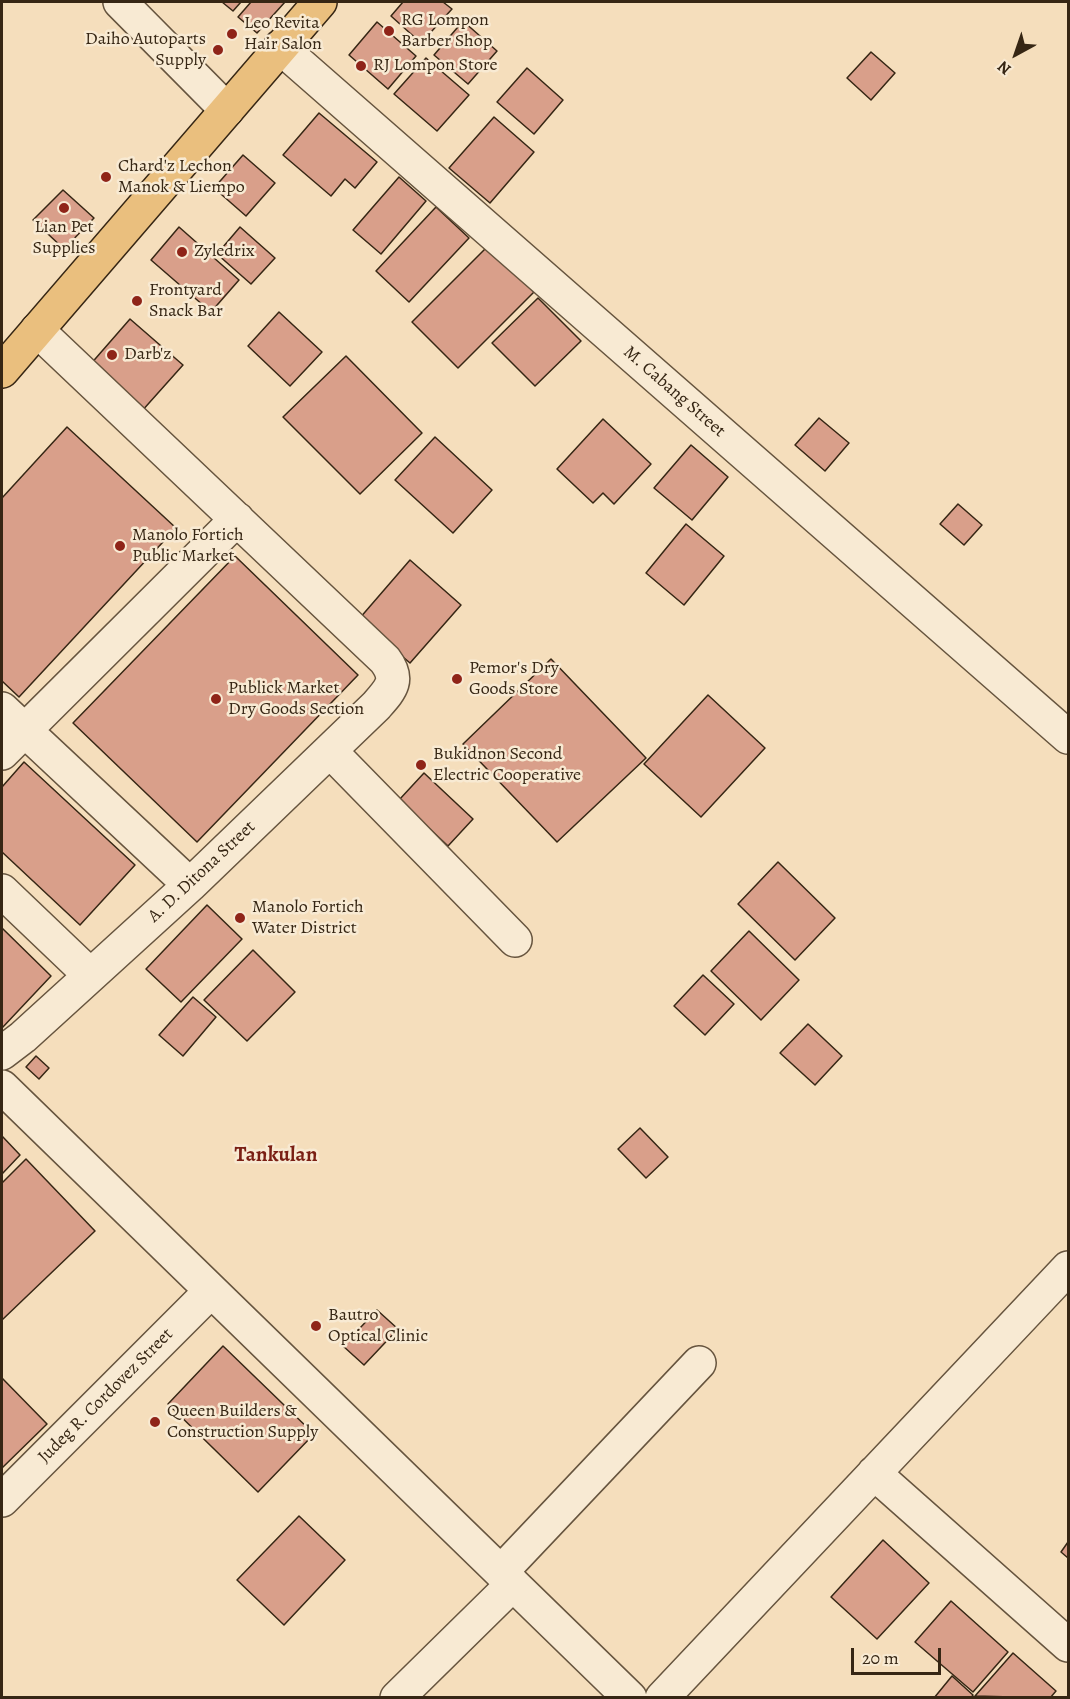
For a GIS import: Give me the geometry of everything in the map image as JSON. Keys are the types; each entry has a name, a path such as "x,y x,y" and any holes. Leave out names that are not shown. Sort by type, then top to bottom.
{"main road":[{"path":"2,371 320,2"}],"street":[{"path":"120,2 227,110"},
{"name":"M. Cabang Street","path":"280,47 1068,737"},
{"path":"2,753 13,720 237,519 37,330"},
{"name":"A. D. Ditona Street","path":"2,1053 190,885 389,691 393,681 393,671 385,660 237,519"},
{"path":"13,720 190,885"},
{"path":"330,751 515,940"},
{"path":"2,891 90,975"},
{"path":"2,1087 630,1698"},
{"path":"662,1698 874,1473 1065,1279"},
{"name":"Judeg R. Cordovez Street","path":"2,1500 211,1291"},
{"path":"397,1698 699,1363"},
{"path":"874,1473 1068,1646"}],"building":[{"path":"222,2 241,2 233,11"},
{"path":"251,2 285,2 257,33 238,17"},
{"path":"403,2 443,2 452,9 421,43 391,16"},
{"path":"463,21 497,51 468,84 434,55"},
{"path":"377,22 416,56 388,89 349,55"},
{"path":"871,52 895,73 871,100 847,78"},
{"path":"426,58 469,95 437,131 394,94"},
{"path":"527,68 563,100 534,134 497,102"},
{"path":"319,113 377,162 355,188 345,179 331,196 283,155"},
{"path":"494,117 534,152 490,203 449,168"},
{"path":"243,155 275,183 246,216 214,188"},
{"path":"399,177 426,201 381,254 353,230"},
{"path":"63,190 94,218 64,249 33,220"},
{"path":"436,207 469,238 409,302 376,271"},
{"path":"179,227 239,280 211,312 151,260"},
{"path":"240,227 275,258 251,284 217,254"},
{"path":"488,246 534,292 458,368 412,322"},
{"path":"538,298 581,341 535,386 492,343"},
{"path":"279,312 322,352 290,386 248,346"},
{"path":"130,319 183,365 141,412 89,366"},
{"path":"346,356 422,433 360,494 283,417"},
{"path":"819,418 849,443 825,471 795,445"},
{"path":"603,419 651,464 614,504 603,493 593,503 557,469"},
{"path":"67,427 176,528 19,697 2,681 2,498"},
{"path":"435,437 492,490 453,533 395,480"},
{"path":"691,445 728,477 692,520 654,488"},
{"path":"958,504 982,525 964,545 940,524"},
{"path":"686,524 724,556 684,605 646,573"},
{"name":"Publick Market Dry Goods Section","path":"235,556 358,675 197,842 73,723"},
{"path":"410,560 461,605 410,663 359,619"},
{"path":"551,659 646,758 557,842 463,744"},
{"path":"708,695 765,748 701,817 644,764"},
{"path":"24,762 135,865 80,925 2,852 2,787"},
{"path":"424,773 473,819 448,846 399,800"},
{"path":"778,862 835,918 795,960 738,904"},
{"path":"207,905 242,939 181,1002 146,969"},
{"path":"2,928 51,976 2,1028"},
{"path":"749,931 799,980 761,1020 711,971"},
{"path":"253,950 295,992 247,1041 204,1000"},
{"path":"703,975 734,1004 705,1035 674,1006"},
{"path":"193,997 216,1017 183,1056 159,1035"},
{"path":"808,1024 842,1056 815,1085 780,1053"},
{"path":"36,1056 49,1068 39,1079 26,1067"},
{"path":"640,1128 668,1157 646,1178 618,1149"},
{"path":"2,1136 20,1155 2,1174"},
{"path":"26,1159 95,1231 2,1320 2,1183"},
{"path":"377,1310 398,1329 364,1365 343,1346"},
{"path":"223,1346 314,1434 258,1492 168,1404"},
{"path":"2,1378 47,1424 2,1468"},
{"path":"299,1516 345,1560 284,1625 237,1580"},
{"path":"883,1540 929,1583 877,1639 831,1597"},
{"path":"1068,1542 1068,1558 1061,1552"},
{"path":"951,1601 1008,1652 973,1692 915,1642"},
{"path":"1013,1653 1056,1691 1050,1698 975,1696"},
{"path":"952,1676 973,1695 971,1698 934,1698"}],"place":[{"name":"RG Lompon Barber Shop","path":"389,31"},
{"name":"Leo Revita Hair Salon","path":"232,34"},
{"name":"Daiho Autoparts Supply","path":"218,50"},
{"name":"RJ Lompon Store","path":"361,66"},
{"name":"Chard'z Lechon Manok & Liempo","path":"106,177"},
{"name":"Lian Pet Supplies","path":"64,208"},
{"name":"Zyledrix","path":"182,252"},
{"name":"Frontyard Snack Bar","path":"137,301"},
{"name":"Darb'z","path":"112,355"},
{"name":"Manolo Fortich Public Market","path":"120,546"},
{"name":"Pemor's Dry Goods Store","path":"457,679"},
{"name":"Publick Market Dry Goods Section","path":"216,699"},
{"name":"Bukidnon Second Electric Cooperative","path":"421,765"},
{"name":"Manolo Fortich Water District","path":"240,918"},
{"name":"Bautro Optical Clinic","path":"316,1326"},
{"name":"Queen Builders & Construction Supply","path":"155,1422"}],"district":[{"name":"Tankulan","path":"276,1156"}]}
